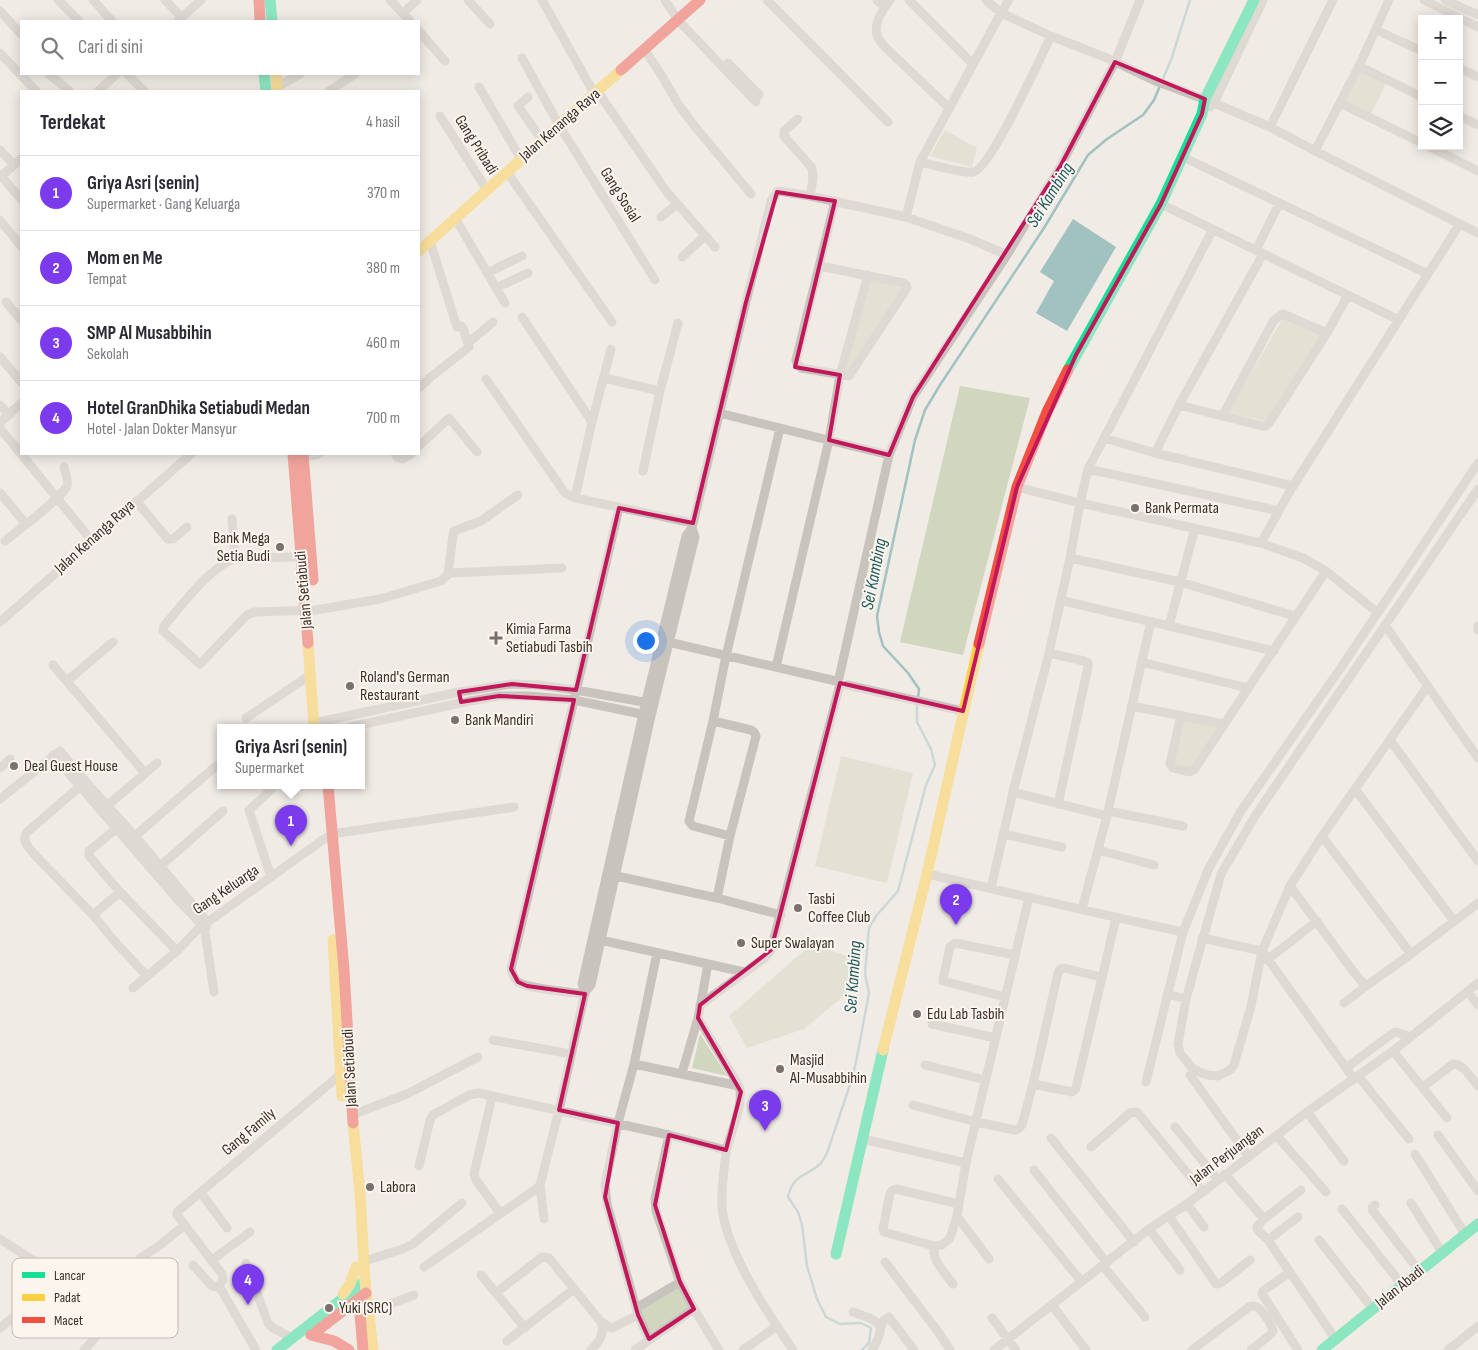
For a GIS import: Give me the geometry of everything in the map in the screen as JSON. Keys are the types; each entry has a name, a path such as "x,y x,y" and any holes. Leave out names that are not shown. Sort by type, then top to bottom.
{"main road":[{"path":"259,0 260,20"},
{"path":"270,0 272,20"},
{"name":"Jalan Kenanga Raya","path":"420,250 700,0"},
{"path":"836,1254 884,1044 927,874 963,711 1017,487 1047,412 1076,355 1161,204 1202,114 1250,20 1254,0"},
{"path":"265,75 273,90"},
{"path":"273,90 276,75"},
{"name":"Jalan Setiabudi","path":"300,455 301,557 311,610 310,675 318,724"},
{"name":"Jalan Setiabudi","path":"300,455 318,724"},
{"name":"Jalan Setiabudi","path":"321,789 330,834 344,970 352,1115 360,1194 360,1264"},
{"name":"Jalan Setiabudi","path":"328,789 333,941 341,1074 364,1311 363,1350"},
{"name":"Jalan Abadi","path":"1322,1350 1478,1224"},
{"path":"335,1304 350,1284 360,1264"},
{"path":"277,1350 335,1304 362,1290"},
{"path":"293,1350 362,1290"},
{"name":"Jalan Setiabudi","path":"364,1311 374,1350"},
{"path":"311,1335 334,1341 349,1350"}],"street":[{"path":"58,0 78,20"},
{"path":"93,0 111,20"},
{"path":"165,0 180,20 201,0"},
{"path":"390,0 409,20"},
{"path":"403,14 417,0"},
{"path":"468,0 490,24"},
{"path":"542,0 597,93 666,192 715,248"},
{"path":"665,0 680,18 758,98"},
{"path":"767,0 888,122"},
{"path":"877,0 888,4 877,26 877,36 886,48 949,108"},
{"path":"909,0 973,64"},
{"path":"986,0 1001,13 1051,36 1270,127 1478,233"},
{"path":"906,217 920,162 1001,13 1010,0"},
{"path":"1250,20 1263,0"},
{"path":"1270,127 1333,0"},
{"path":"1315,151 1359,66 1389,0"},
{"path":"1424,0 1478,27"},
{"path":"1445,0 1478,16"},
{"path":"700,1005 769,954 781,916 840,683 889,454 899,428 913,397 1007,256 1061,165 1115,62 1137,1"},
{"path":"0,11 20,33"},
{"path":"1376,30 1418,49"},
{"path":"420,32 445,61"},
{"path":"920,162 965,171 973,172 980,170 998,143 1051,36"},
{"path":"645,50 678,104 751,194"},
{"path":"0,53 20,74"},
{"name":"Gang Sosial","path":"522,58 559,125 655,280"},
{"path":"1359,66 1418,95"},
{"path":"1463,70 1478,77"},
{"path":"21,75 35,90"},
{"path":"50,75 68,90"},
{"path":"99,90 116,75"},
{"path":"128,75 143,90"},
{"path":"273,90 298,75"},
{"path":"330,90 353,75"},
{"path":"479,87 521,159"},
{"path":"528,97 518,106 542,140"},
{"path":"1340,103 1418,141"},
{"name":"Gang Pribadi","path":"440,116 487,190"},
{"path":"1463,118 1478,125"},
{"path":"798,119 784,131 784,136 812,168 813,179 810,196"},
{"path":"0,150 14,165"},
{"path":"1436,150 1478,171"},
{"path":"1183,157 1428,274"},
{"path":"20,159 1,177 20,198"},
{"path":"507,172 612,322"},
{"path":"544,1219 540,1185 585,993 591,985 596,939 647,715 665,641 695,538 693,526 771,201 779,191 906,217 970,239 1007,256"},
{"path":"820,266 903,283 907,288 848,376 801,368 796,360 835,202"},
{"path":"660,218 677,204"},
{"path":"1161,204 1400,320"},
{"path":"1155,453 1259,252 1279,204"},
{"path":"456,218 506,303"},
{"path":"0,220 20,245"},
{"path":"1261,543 1293,486 1400,320 1459,224"},
{"path":"991,888 1013,792 1049,653 1088,469 1213,229"},
{"path":"682,257 705,236"},
{"path":"420,387 470,347 463,328 461,326 457,327 430,241"},
{"path":"487,273 522,256"},
{"path":"496,288 528,273"},
{"path":"776,668 829,440 840,375 868,275"},
{"path":"1179,405 1266,426 1327,333 1348,295"},
{"path":"6,302 20,319"},
{"path":"1223,415 1274,320 1280,315 1283,314 1327,333"},
{"path":"522,317 592,422"},
{"path":"468,343 494,322"},
{"path":"643,471 660,391 678,323"},
{"path":"575,498 611,349"},
{"path":"0,358 20,381"},
{"path":"604,378 660,391"},
{"path":"486,379 563,491 575,498 693,526"},
{"path":"0,423 20,404"},
{"path":"0,405 9,415"},
{"path":"719,413 889,454"},
{"path":"420,445 449,418 477,452"},
{"path":"0,428 20,453"},
{"path":"730,836 693,826 690,823 726,656 780,428"},
{"path":"1104,438 1155,453 1293,486"},
{"path":"21,455 92,541"},
{"path":"396,455 402,459 409,455"},
{"name":"Jalan Kenanga Raya","path":"0,622 136,501 181,457"},
{"path":"1146,1082 1183,932 1209,868 1242,811 1478,463"},
{"path":"5,541 56,499 68,484 64,467"},
{"path":"1088,469 1279,511"},
{"path":"1017,487 1080,504 1261,543 1302,558 1326,571 1377,612"},
{"path":"1427,686 1322,836 1290,886 1264,955 1236,1060 1230,1070 1218,1076 1207,1075 1193,1069 1180,1053 1178,1044 1186,999 1220,874 1255,816 1478,489"},
{"path":"0,493 26,524"},
{"path":"301,557 234,558 223,564 205,579 164,627 164,632 198,663 202,663 251,613 311,610 380,599 441,581 448,574 454,531 481,521 518,494"},
{"path":"136,501 168,539 173,539 187,527"},
{"path":"585,993 527,986 514,978 511,968 619,508"},
{"path":"232,519 234,558"},
{"path":"1169,626 1195,528"},
{"path":"1070,558 1180,582 1295,616"},
{"path":"1412,561 1424,568"},
{"path":"448,574 562,568"},
{"path":"1181,715 1170,764 1173,768 1189,772 1194,770 1326,571"},
{"path":"1060,600 1274,650"},
{"path":"1082,909 1108,813 1151,621"},
{"path":"1385,625 1478,758"},
{"path":"665,641 963,711"},
{"path":"67,681 113,642"},
{"path":"1049,653 1088,663 1058,804"},
{"path":"1141,662 1248,688"},
{"path":"53,665 145,773"},
{"path":"1340,669 1351,676"},
{"path":"246,718 310,675"},
{"path":"322,724 429,698 512,684 539,685 576,690 650,703"},
{"path":"459,692 462,702"},
{"path":"364,724 462,702 499,696 537,696 574,700 647,715"},
{"path":"429,698 431,709"},
{"path":"1131,706 1224,724"},
{"path":"713,721 751,730 756,736 730,836 717,898"},
{"path":"1390,740 1478,861"},
{"path":"0,799 54,755 107,806 120,826 135,836 178,900 203,925 214,992"},
{"path":"0,768 10,759"},
{"path":"107,806 157,764"},
{"path":"135,836 216,766"},
{"path":"83,784 157,869"},
{"path":"83,784 26,833 25,842 33,853 94,915 147,976"},
{"path":"1355,789 1454,921"},
{"path":"270,874 249,810 271,790"},
{"path":"1013,792 1058,804 1182,826"},
{"path":"330,834 514,807"},
{"path":"157,869 223,812"},
{"path":"120,826 89,851 88,855 120,892 177,951"},
{"name":"Gang Keluarga","path":"132,988 177,951 203,925 270,874 330,834"},
{"path":"1003,834 1062,847"},
{"path":"1322,836 1410,954"},
{"path":"1098,850 1154,865"},
{"path":"1209,868 1220,874"},
{"path":"611,874 717,898 781,916"},
{"path":"927,874 1183,932"},
{"path":"1290,886 1366,986"},
{"path":"94,915 120,892"},
{"path":"959,1204 896,1189 890,1193 884,1232 934,1246 942,1245 950,1238 957,1216 966,1163 1029,897"},
{"path":"1344,1003 1478,902"},
{"path":"1033,1084 1072,1092 1075,1089 1116,918"},
{"path":"1264,955 1317,921"},
{"path":"1202,938 1264,955 1346,1068 1356,1077 1409,1139"},
{"path":"596,939 744,972"},
{"path":"1005,997 943,981 950,947 955,943 1015,955"},
{"path":"649,1339 636,1308 605,1197 605,1185 618,1123 634,1064 657,953"},
{"path":"682,1073 698,1018 708,964"},
{"path":"913,1105 976,1122 1018,1129 1022,1125 1033,1084 1059,971 1064,968 1101,977"},
{"name":"Jalan Perjuangan","path":"994,1350 1149,1229 1187,1204 1308,1112 1393,1051 1478,984"},
{"path":"1468,992 1478,1005"},
{"path":"1167,994 1186,999"},
{"path":"698,1018 741,1092 736,1121 726,1150 722,1189 722,1209 726,1228 733,1248 745,1271 777,1326 794,1350"},
{"path":"932,1024 996,1038"},
{"path":"1346,1068 1393,1033 1396,1032 1410,1037"},
{"path":"493,1040 571,1054"},
{"path":"1393,1051 1447,1118"},
{"path":"352,1115 407,1094 478,1057"},
{"path":"634,1064 739,1086"},
{"path":"1423,1087 1453,1064 1461,1066 1478,1086"},
{"path":"924,1065 986,1080"},
{"name":"Gang Family","path":"185,1225 177,1215 177,1212 341,1074"},
{"path":"1190,1075 1249,1157"},
{"path":"419,1166 433,1114 478,1093 618,1123 726,1150"},
{"path":"492,1097 474,1174 476,1180 500,1213"},
{"path":"1091,1147 1130,1113 1137,1112 1203,1192"},
{"path":"1308,1112 1344,1161"},
{"path":"1175,1127 1264,1219"},
{"path":"669,1135 655,1205 680,1282 719,1350"},
{"path":"1438,1135 1478,1191"},
{"path":"1277,1136 1326,1192"},
{"path":"1051,1138 1134,1242"},
{"path":"863,1139 966,1163"},
{"path":"1415,1154 1466,1234"},
{"path":"1034,1170 1145,1317"},
{"path":"998,1179 1081,1281"},
{"path":"424,1267 540,1185"},
{"path":"1301,1190 1264,1219 1257,1227 1268,1240 1336,1340"},
{"path":"201,1193 227,1228"},
{"path":"360,1264 413,1244 462,1203"},
{"path":"1411,1203 1443,1254"},
{"path":"1187,1204 1204,1227"},
{"path":"1374,1205 1372,1208 1373,1212 1420,1272"},
{"path":"1342,1209 1402,1286"},
{"path":"957,1216 989,1259"},
{"path":"1169,1216 1216,1284 1221,1283 1250,1260"},
{"path":"1268,1240 1298,1217"},
{"path":"140,1258 185,1225 223,1277 219,1286"},
{"path":"1149,1229 1180,1270"},
{"path":"212,1260 250,1232"},
{"path":"0,1239 29,1258"},
{"path":"1319,1240 1373,1309"},
{"path":"934,1246 934,1258 953,1284"},
{"path":"496,1292 545,1256 549,1258 601,1322 612,1328"},
{"path":"885,1262 950,1350"},
{"path":"246,1263 268,1323 273,1328 292,1338"},
{"path":"193,1265 212,1286 219,1286"},
{"path":"1290,1272 1263,1291 1262,1294 1298,1350"},
{"path":"481,1275 525,1328"},
{"path":"636,1308 680,1282"},
{"path":"219,1286 256,1350"},
{"path":"507,1341 574,1289"},
{"path":"364,1311 414,1296"},
{"path":"1052,1305 1086,1350"},
{"path":"1192,1350 1249,1307 1254,1306 1259,1308 1273,1331 1251,1350"},
{"path":"635,1350 694,1309"},
{"path":"852,1312 876,1321 880,1328"},
{"path":"872,1350 881,1331 880,1328 884,1320 889,1316 914,1350"},
{"path":"592,1350 612,1328 634,1317"},
{"path":"0,1328 12,1318"},
{"path":"992,1318 1016,1350"},
{"path":"601,1322 602,1338"},
{"path":"743,1350 777,1326"},
{"path":"1448,1350 1478,1326"},
{"path":"84,1350 95,1338"}],"highlighted area":[{"path":"1115,62 1205,99 1202,114 1161,204 1076,355 1017,487 963,711 840,683 771,950 700,1005 698,1018 741,1092 726,1150 669,1135 655,1205 680,1282 694,1309 649,1339 638,1315 605,1197 618,1123 559,1110 585,994 527,986 518,982 511,969 574,700 499,696 461,702 459,692 512,684 576,690 619,508 693,523 746,302 777,192 835,201 795,367 840,375 829,440 889,455 913,397 1061,165"}],"green space":[{"path":"1358,70 1387,82 1370,116 1344,102"},
{"path":"945,130 977,148 972,167 930,156"},
{"path":"869,277 906,287 847,376 840,374"},
{"path":"1283,318 1324,334 1269,422 1228,413"},
{"path":"960,386 1030,398 963,655 900,642"},
{"path":"1181,716 1223,724 1192,769 1171,764"},
{"path":"841,756 913,773 887,883 815,866"},
{"path":"812,944 856,959 858,984 804,1029 747,1048 729,1016"},
{"path":"700,1034 727,1076 692,1068"},
{"path":"679,1284 693,1308 652,1335 637,1309"}],"water":[{"path":"1073,219 1116,247 1067,331 1036,313 1054,281 1040,272"}],"waterway":[{"name":"Sei Kambing","path":"918,698 919,689 908,673 883,646 877,616 915,440 925,410 1044,228 1088,155 1107,139 1143,115 1154,100 1171,60 1190,0"},
{"name":"Sei Kambing","path":"862,1350 869,1343 871,1328 861,1323 840,1324 826,1317 817,1299 807,1266 802,1225 798,1212 788,1197 793,1184 821,1163 827,1153 851,1082 869,993 865,974 869,928 876,916 898,891 926,785 935,765 931,749 917,722 917,704"}],"traffic: fast":[{"path":"270,0 272,20"},
{"path":"1068,370 1161,204 1202,114 1205,99 1254,0"},
{"path":"264,75 266,90"},
{"path":"836,1254 883,1050"},
{"path":"1322,1350 1478,1224"},
{"path":"277,1350 365,1281"}],"traffic: slow":[{"path":"420,250 621,70"},
{"path":"276,75 277,90"},
{"path":"308,643 314,724"},
{"path":"883,1050 927,874 979,644"},
{"path":"333,940 342,1096"},
{"path":"353,1123 360,1194 365,1281 373,1350"},
{"path":"343,1294 350,1284 356,1267"}],"traffic: jam":[{"path":"259,0 260,20"},
{"path":"621,70 700,0"},
{"path":"979,644 1017,487 1047,412 1068,370"},
{"path":"293,455 308,643"},
{"path":"303,455 313,580"},
{"path":"328,789 344,970 353,1123"},
{"path":"317,1331 366,1293"},
{"path":"360,1314 363,1350"},
{"path":"311,1335 334,1341 349,1350"}],"place":[{"name":"Bank Permata","path":"1135,508"},
{"name":"Bank Mega Setia Budi","path":"280,547"},
{"name":"Kimia Farma Setiabudi Tasbih","path":"496,638"},
{"name":"Roland's German Restaurant","path":"350,686"},
{"name":"Bank Mandiri","path":"455,720"},
{"name":"Deal Guest House","path":"14,766"},
{"name":"Griya Asri (senin)","path":"291,846"},
{"name":"Tasbi Coffee Club","path":"798,908"},
{"name":"Mom en Me","path":"956,925"},
{"name":"Super Swalayan","path":"741,943"},
{"name":"Edu Lab Tasbih","path":"917,1014"},
{"name":"Masjid Al-Musabbihin","path":"780,1069"},
{"name":"SMP Al Musabbihin","path":"765,1131"},
{"name":"Labora","path":"370,1187"},
{"name":"Hotel GranDhika Setiabudi Medan","path":"248,1305"},
{"name":"Yuki (SRC)","path":"329,1308"}]}
